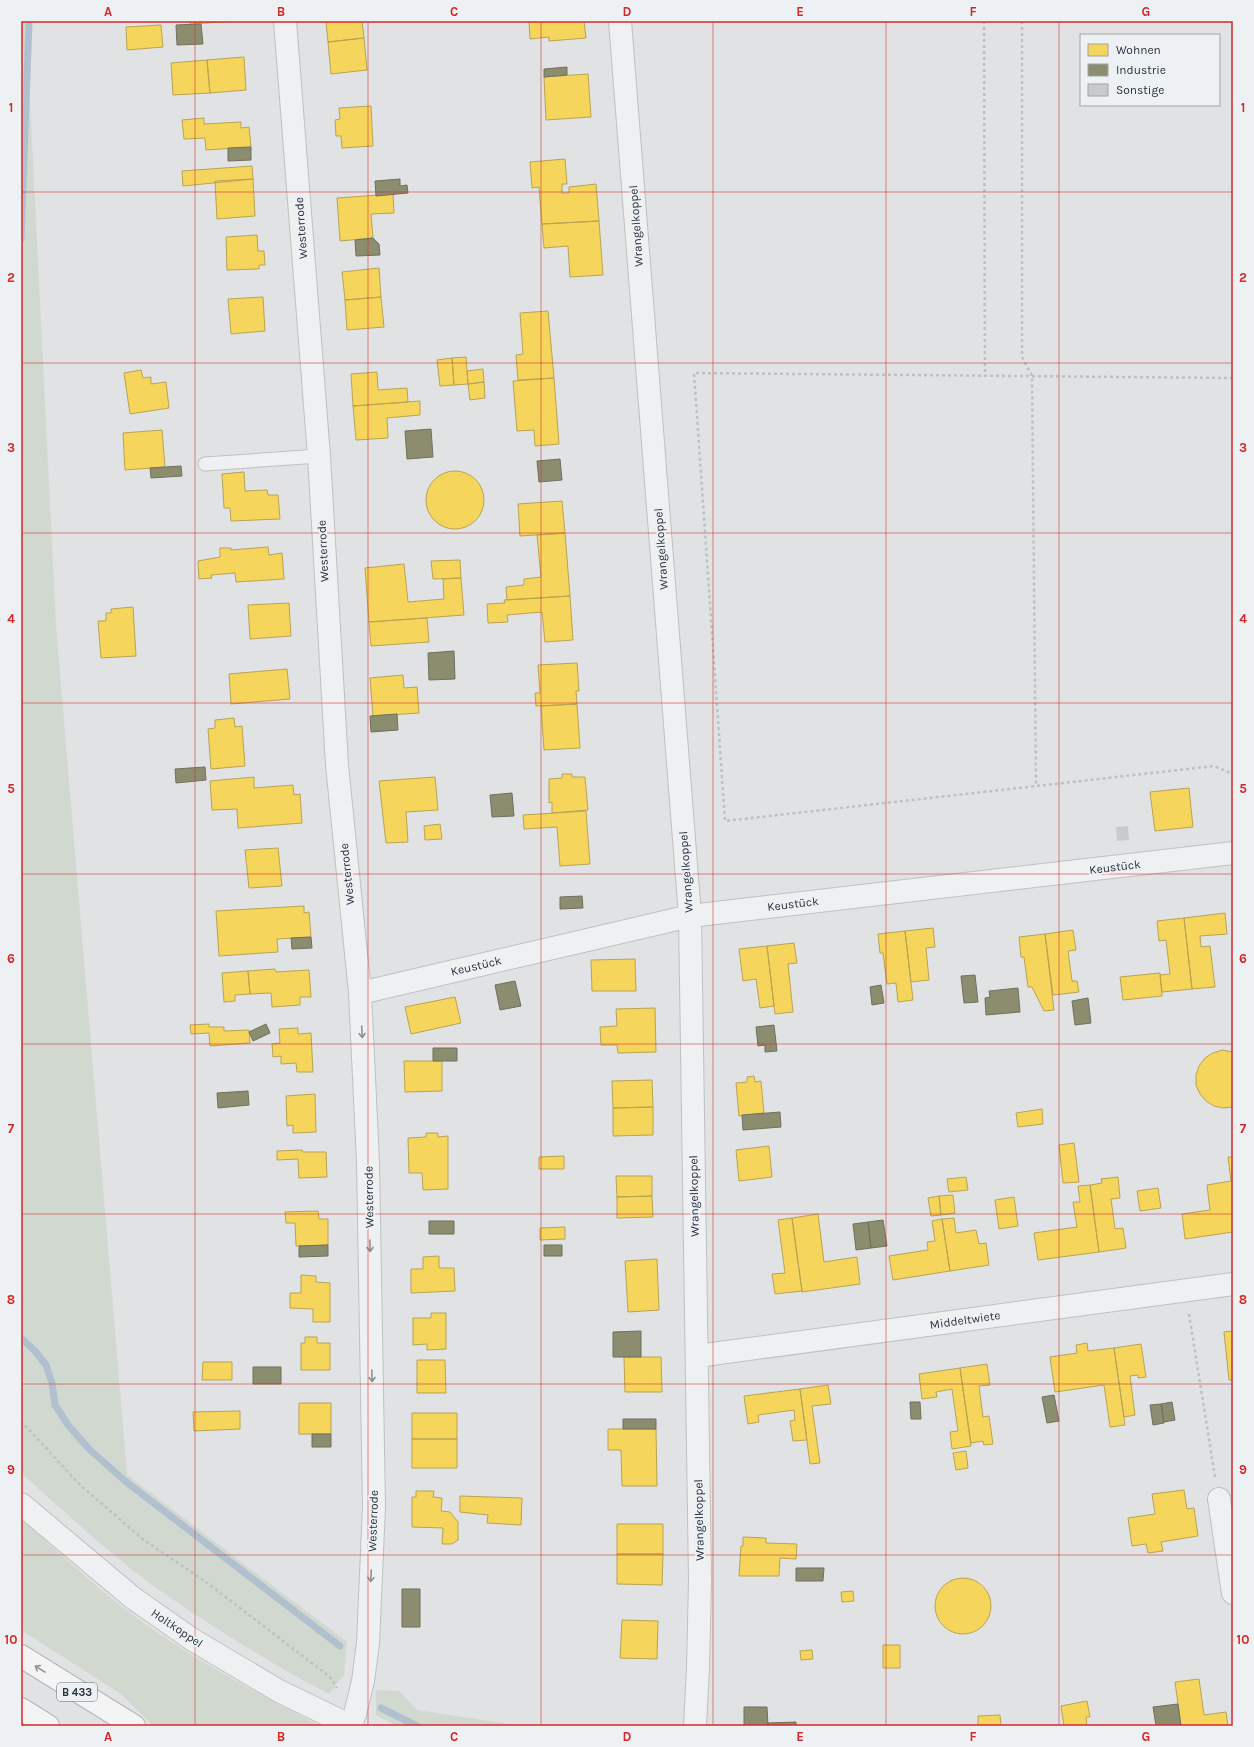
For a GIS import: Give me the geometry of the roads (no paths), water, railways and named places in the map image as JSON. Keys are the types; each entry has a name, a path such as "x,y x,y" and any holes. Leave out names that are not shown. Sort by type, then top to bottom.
{"highway":[{"name":"B 433","path":"21,1656 134,1726"},
{"path":"21,1709 48,1726"}],"street":[{"name":"Westerrode","path":"285,21 319,456 337,765 360,993 368,1162 374,1506 368,1643 363,1681 352,1722"},
{"name":"Wrangelkoppel","path":"620,21 690,916 700,1580 695,1726"},
{"name":"Keustück","path":"360,993 690,916 1233,853"},
{"name":"Middeltwiete","path":"697,1356 1233,1284"},
{"path":"1219,1499 1233,1593"},
{"name":"Holtkoppel","path":"21,1504 133,1598 193,1640 280,1691 352,1722"}],"lane":[{"path":"205,464 319,456"}],"waterway":[{"path":"21,239 29,21"},
{"path":"21,1338 35,1351 46,1365 52,1383 55,1405 68,1425 89,1449 125,1481 340,1646"},
{"path":"381,1708 417,1726"}]}
